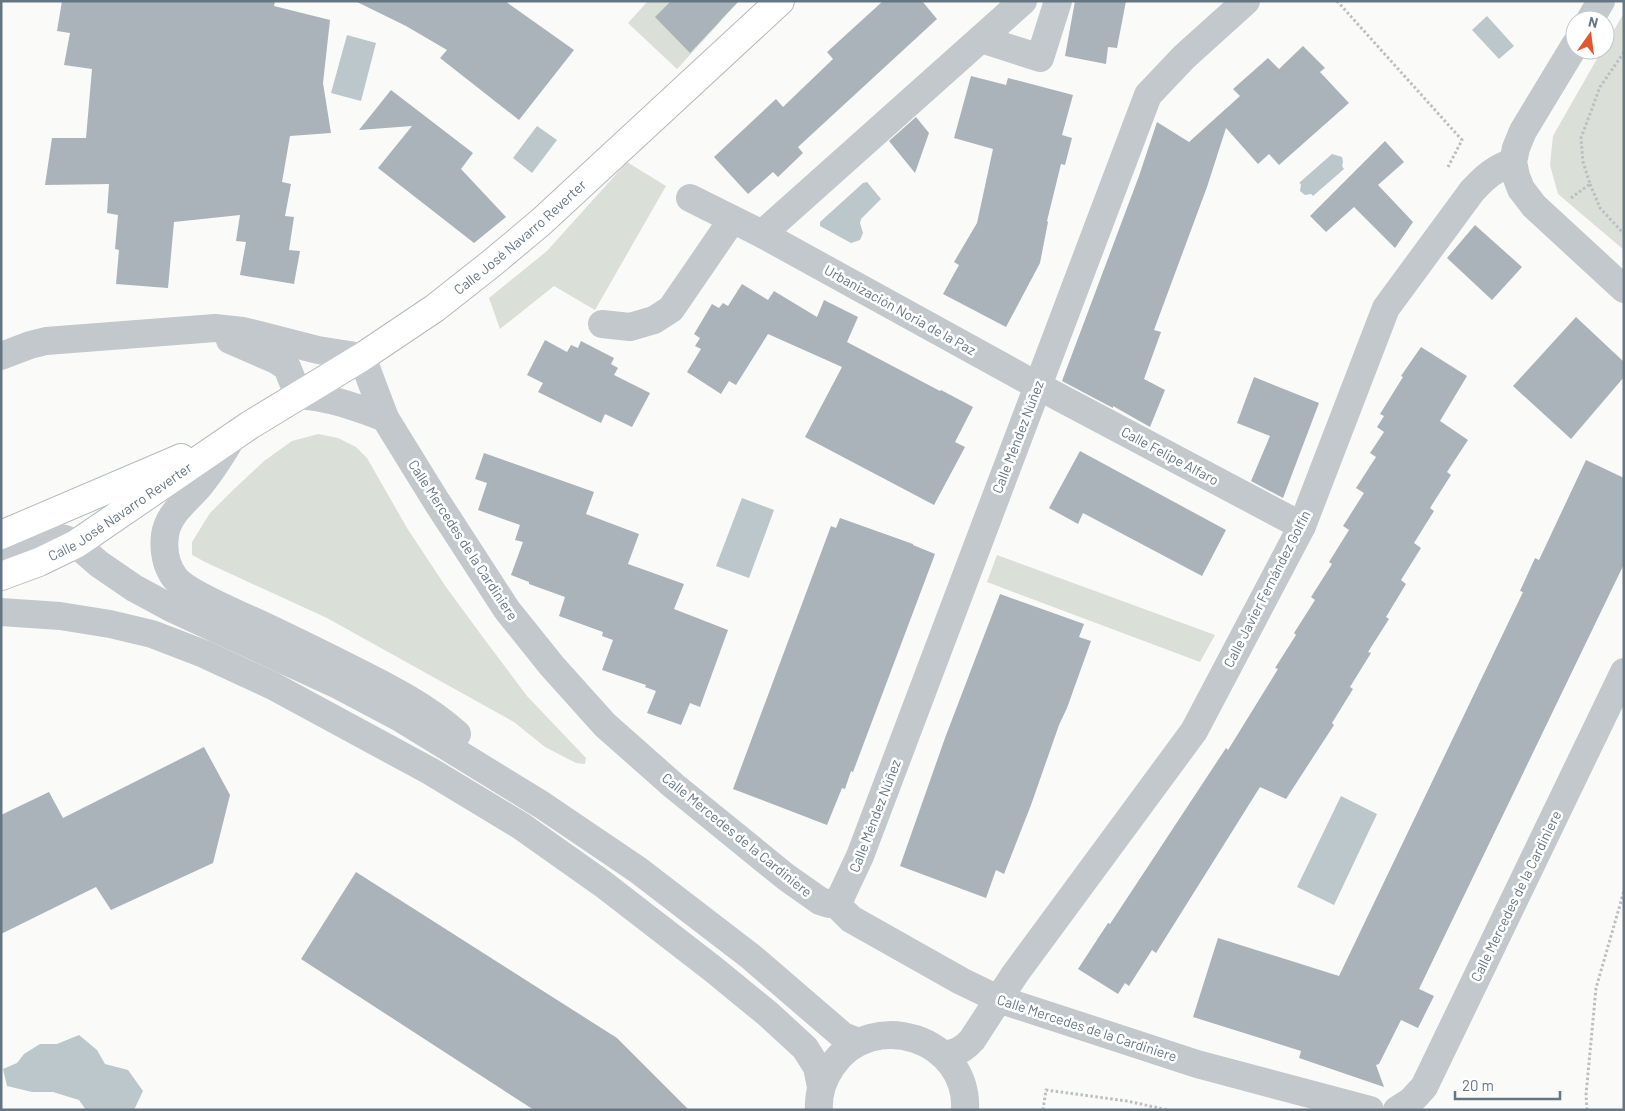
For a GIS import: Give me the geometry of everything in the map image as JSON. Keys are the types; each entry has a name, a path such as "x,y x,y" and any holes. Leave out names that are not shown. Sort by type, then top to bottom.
{"main road":[{"name":"Calle José Navarro Reverter","path":"1,576 39,562 76,544 233,436 298,394 362,357 435,308 541,222 780,1"},
{"name":"Calle José Navarro Reverter","path":"1,535 233,436"}],"street":[{"path":"762,234 1023,1"},
{"path":"981,39 1040,58 1058,1"},
{"name":"Calle Méndez Núñez","path":"837,905 860,856 1148,95 1184,57 1246,1"},
{"path":"1566,60 1523,131 1513,162 1516,176 1521,189 1534,206 1624,289"},
{"name":"Calle Javier Fernández Golfín","path":"943,1055 956,1053 964,1049 982,1026 1015,974 1194,730 1302,526 1386,308 1483,178 1496,168 1513,162"},
{"name":"Urbanización Noria de la Paz","path":"690,198 762,234 1038,386"},
{"path":"602,324 630,327 654,320 671,309 732,220"},
{"path":"1,356 30,344 46,341 215,328 243,331 318,350 362,357"},
{"path":"215,328 232,342 287,366 298,394 319,396 341,402 385,418"},
{"name":"Calle Mercedes de la Cardiniere","path":"362,357 385,418 507,610 552,666 605,725 674,786 786,877 820,901 837,905 851,918 961,981 998,999 1197,1064 1370,1110"},
{"name":"Calle Felipe Alfaro","path":"1038,386 1302,526"},
{"path":"233,436 205,480 170,518 165,536 166,564 176,580 196,594 379,682 415,703 448,726 471,747 488,771"},
{"path":"1,554 51,536 65,539 76,544 99,564 134,588 171,608 336,684 402,719 488,771 588,835 638,870 750,956 826,1023 843,1036 859,1042"},
{"path":"1,612 60,616 110,624 152,634 204,654 273,686 430,771 521,826 603,884 768,1014 805,1048 817,1067 820,1098"},
{"name":"Calle Mercedes de la Cardiniere","path":"1397,1110 1412,1102 1424,1087 1624,672"},
{"path":"820,1098 827,1074 846,1050 859,1042 873,1037 888,1034 903,1035 918,1039 931,1046 953,1066 960,1079 966,1110"}],"path":[{"path":"1337,1 1462,140 1448,168 1453,173"},
{"path":"1624,52 1600,87 1581,138 1582,162 1600,208 1624,234"},
{"path":"1568,200 1590,184"},
{"path":"1586,1110 1596,988 1624,891"},
{"path":"1043,1110 1046,1090 1127,1101 1168,1110"}],"shaded area":[{"path":"648,1 702,1 721,21 677,69 628,23"},
{"path":"1624,13 1624,250 1558,194 1550,165 1553,136 1596,60 1615,60 1615,28"},
{"path":"1487,16 1514,46 1499,59 1472,30"},
{"path":"347,35 376,43 361,101 331,93"},
{"path":"537,126 557,140 532,173 513,158"},
{"path":"1332,154 1342,157 1344,169 1313,196 1311,194 1305,195 1300,191 1301,184 1299,183"},
{"path":"627,162 666,186 595,310 554,286 500,329 489,298 547,251"},
{"path":"867,182 881,199 861,219 860,223 863,233 860,240 851,243 820,226 820,222 863,183"},
{"path":"318,434 338,438 356,447 367,458 407,528 446,587 527,696 586,758 585,764 576,763 545,747 514,722 327,618 192,555 192,542 210,513 232,491 264,461 292,441"},
{"path":"742,498 774,510 749,578 716,566"},
{"path":"997,555 1215,635 1200,662 987,582"},
{"path":"1341,796 1377,814 1334,905 1297,887"},
{"path":"79,1035 97,1050 105,1064 128,1070 143,1091 134,1110 86,1110 79,1100 53,1092 32,1092 7,1086 3,1069 17,1063 24,1054 40,1044 57,1044"}],"building":[{"path":"62,1 275,1 274,6 330,20 323,83 331,133 290,136 282,182 291,184 285,216 294,217 289,250 300,251 294,284 240,275 246,242 236,241 240,215 174,222 168,288 116,284 119,250 115,249 118,215 107,213 109,184 45,185 52,138 86,138 92,69 64,65 70,33 57,31"},
{"path":"355,1 505,1 574,50 519,120 440,58 447,50 406,26"},
{"path":"671,1 739,1 690,53 655,17"},
{"path":"883,1 922,1 937,19 798,147 803,153 778,177 773,172 748,194 714,157 776,99 783,107 833,59 827,52"},
{"path":"1075,1 1126,1 1117,48 1108,47 1106,64 1065,56"},
{"path":"1303,46 1325,68 1320,72 1349,103 1279,165 1269,154 1258,164 1226,128 1207,187 1154,330 1161,332 1144,379 1165,390 1150,427 1062,381 1139,176 1157,122 1189,142 1240,96 1233,89 1268,58 1279,69"},
{"path":"971,76 1006,85 1008,78 1073,95 1062,135 1072,138 1065,165 1061,164 1047,221 1040,263 1006,327 943,294 959,265 954,262 977,223 993,149 954,138"},
{"path":"391,90 473,153 461,169 506,217 474,243 378,168 412,126 359,130"},
{"path":"916,117 929,133 915,173 889,141"},
{"path":"1385,141 1404,162 1378,185 1413,222 1395,248 1354,207 1326,232 1310,216"},
{"path":"1475,225 1522,267 1492,300 1447,258"},
{"path":"742,284 768,300 774,291 817,317 824,300 858,317 847,342 973,407 955,442 965,447 934,505 805,437 842,367 768,334 736,385 729,381 721,394 687,372 701,349 695,346 700,338 694,334 712,304 719,308 723,303 728,306"},
{"path":"1576,317 1624,362 1624,377 1571,439 1513,386"},
{"path":"545,340 567,352 571,345 578,348 581,341 614,358 611,364 618,368 614,375 650,393 632,427 605,414 601,423 538,392 543,383 527,375"},
{"path":"1421,347 1467,376 1440,421 1468,440 1447,472 1451,475 1430,508 1434,511 1414,543 1421,548 1401,580 1406,584 1386,617 1389,619 1368,652 1371,653 1350,687 1353,689 1332,723 1334,725 1286,799 1260,787 1156,953 1152,950 1129,986 1125,983 1118,994 1078,969 1108,923 1110,924 1226,748 1228,750 1278,669 1275,668 1315,600 1311,597 1332,564 1329,562 1349,530 1343,526 1364,493 1356,488 1376,457 1370,453 1384,432 1377,427 1384,416 1380,414 1403,377 1401,376"},
{"path":"1254,377 1319,403 1283,498 1251,481 1270,436 1237,423"},
{"path":"1080,451 1226,530 1202,576 1083,513 1078,524 1049,508"},
{"path":"484,453 594,492 586,514 639,534 628,564 684,584 674,609 728,630 700,707 690,703 681,725 647,713 656,691 645,687 646,685 602,670 613,640 602,636 603,632 559,616 565,597 529,584 529,582 511,575 523,542 515,540 520,525 478,510 487,483 475,479"},
{"path":"1586,460 1624,478 1624,564 1419,989 1434,996 1418,1028 1401,1020 1379,1064 1376,1065 1384,1087 1299,1058 1301,1051 1193,1017 1218,938 1339,976 1523,592 1520,591 1535,558 1539,560"},
{"path":"840,518 913,544 935,554 853,772 851,771 845,789 842,788 827,825 733,789 831,526 836,528"},
{"path":"1000,594 1084,624 1079,637 1091,641 1004,874 996,870 986,898 900,866 945,738"},
{"path":"204,747 230,795 213,863 111,910 96,887 1,934 1,815 49,792 63,818"},
{"path":"356,872 617,1038 689,1110 534,1110 301,959"}]}
